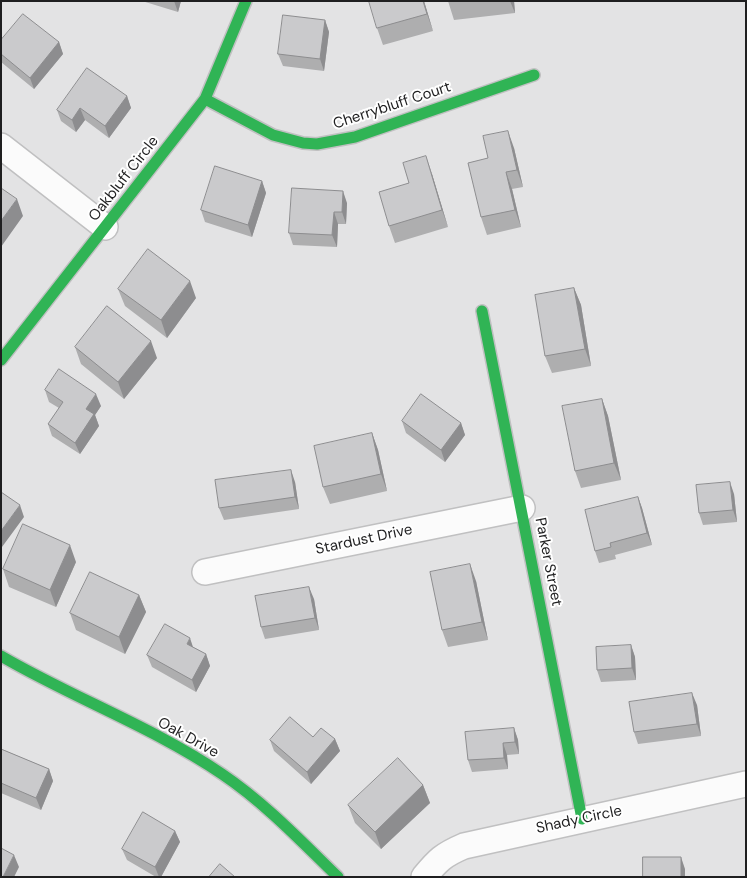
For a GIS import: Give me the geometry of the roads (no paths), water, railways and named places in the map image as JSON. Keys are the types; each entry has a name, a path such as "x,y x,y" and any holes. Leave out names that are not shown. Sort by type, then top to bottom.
{"street":[{"name":"Oakbluff Circle","path":"1,360 205,99 246,1"},
{"name":"Cherrybluff Court","path":"205,99 273,134 297,142 315,144 355,137 534,75"},
{"path":"1,146 105,227"},
{"name":"Parker Street","path":"482,311 582,819"},
{"name":"Stardust Drive","path":"205,572 522,508"},
{"name":"Oak Drive","path":"1,656 31,675 107,711 192,755 222,774 253,797 338,877"},
{"name":"Shady Circle","path":"424,877 438,860 464,846 746,784"}]}
